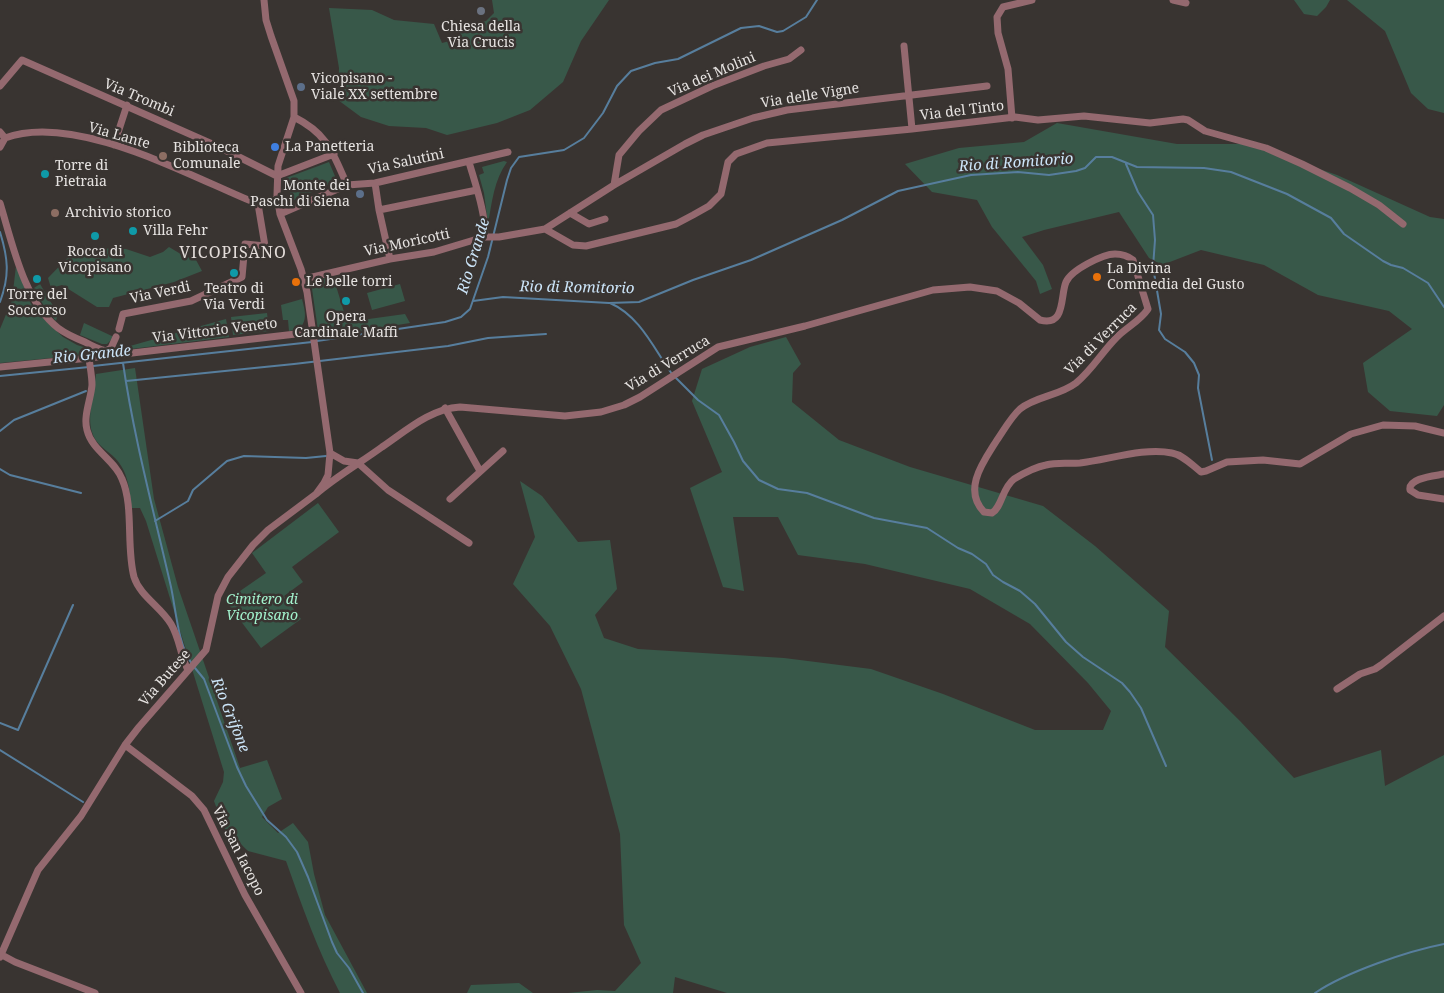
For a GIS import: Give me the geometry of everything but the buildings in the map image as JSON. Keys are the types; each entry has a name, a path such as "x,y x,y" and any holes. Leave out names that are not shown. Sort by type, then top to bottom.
{"street":[{"path":"264,0 266,20 292,93 295,108 294,117 316,130 334,154 347,185"},
{"path":"1012,118 1008,69 998,33 997,17 1002,7 1032,0"},
{"path":"1173,0 1186,3"},
{"path":"904,46 912,130"},
{"name":"Via dei Molini","path":"614,185 619,155 661,110 712,86 764,66 789,59 801,50"},
{"name":"Via Trombi","path":"0,86 22,60 242,157 277,176"},
{"name":"Via delle Vigne","path":"546,229 614,185 684,144 720,128 787,110 986,86"},
{"path":"114,145 127,105"},
{"name":"Via del Tinto","path":"546,229 573,245 586,246 676,224 709,206 721,194 728,162 736,154 767,143 912,130 1012,118 1038,120 1084,116 1150,123 1188,120 1205,131 1266,148 1302,164 1379,205 1403,224"},
{"name":"Via Butese","path":"1,956 38,870 81,816 125,745 207,647 218,596 228,577 264,534 316,494 328,475 330,453 314,335 304,279 280,214 277,199 277,176 280,157 294,117"},
{"name":"Via Lante","path":"0,147 2,135 31,132 60,133 114,145 166,164 258,204"},
{"name":"Via Salutini","path":"280,214 347,185 375,183 508,152"},
{"path":"277,176 334,154"},
{"path":"469,162 477,190 485,237"},
{"path":"375,183 390,259"},
{"path":"379,210 477,190"},
{"path":"258,204 277,199"},
{"path":"0,203 22,271 42,311 57,328 106,354 116,337"},
{"name":"Via Verdi","path":"119,330 123,314 191,301 242,277 245,244 265,246 258,204"},
{"path":"570,213 589,224 605,219"},
{"name":"Via Moricotti","path":"304,279 390,259 434,252 485,237 498,238 546,229"},
{"name":"Via di Verruca","path":"316,494 342,473 426,417 445,408 460,407 565,416 591,414 632,401 654,389 677,372 718,347 806,326 933,290 970,287 988,288 1013,298 1040,320 1046,322 1053,320 1059,313 1066,282 1075,271 1102,257 1122,254 1133,260 1148,309 1144,315 1117,337 1087,373 1074,384 1028,404 1020,410 1002,432 977,473 975,495 977,502 984,512 992,513 996,511 1007,486 1013,480 1034,468 1046,464 1059,462 1080,463 1116,456 1161,452 1181,456 1201,472 1227,462 1263,460 1300,464 1351,434 1383,425 1415,426 1444,433"},
{"name":"Via Vittorio Veneto","path":"0,367 90,361 106,354 314,335"},
{"path":"90,361 92,383 86,429 92,441 116,465 125,486 135,579 141,590 170,622 176,633 182,659 188,670"},
{"path":"445,408 480,471"},
{"path":"450,499 503,451"},
{"path":"330,453 344,461 358,463 388,490 469,543"},
{"path":"329,466 344,461"},
{"path":"329,466 342,473"},
{"path":"1444,474 1415,481 1409,487 1410,490 1418,495 1444,499"},
{"path":"1337,689 1360,674 1381,665 1444,616"},
{"name":"Via San Iacopo","path":"125,745 192,796 204,810 245,895 301,993"},
{"path":"1,956 95,993"}],"green space":[{"path":"492,0 609,0 581,41 563,82 530,110 497,123 447,135 426,128 389,126 361,117 338,100 339,68 329,8 372,10 394,20 434,24 442,43 457,39 464,27 486,21 494,13"},
{"path":"1294,0 1330,0 1317,16 1304,14"},
{"path":"1347,0 1444,0 1444,113 1428,109 1411,93 1385,31"},
{"path":"1057,123 1177,144 1245,144 1337,175 1430,217 1444,219 1444,405 1437,416 1390,411 1368,392 1363,363 1412,329 1389,311 1318,295 1264,265 1201,250 1162,265 1149,258 1119,212 1022,237 1043,265 1052,289 1040,294 1036,281 992,227 977,200 932,192 905,164 959,148 1024,142"},
{"path":"504,161 507,162 496,184 488,224 484,193 479,175 484,173 482,167"},
{"path":"329,162 337,181 292,201 286,178"},
{"path":"169,247 184,256 196,260 202,271 174,282 113,298 109,307 97,307 62,285 51,288 48,278 77,248 126,249 150,257 163,252"},
{"path":"16,266 31,304 47,322 63,337 77,345 102,353 0,363 0,329 12,300"},
{"path":"333,276 347,322 405,314 410,323 319,337 311,282"},
{"path":"40,284 58,314 56,321 45,308 34,288"},
{"path":"400,284 405,301 372,310 367,293"},
{"path":"302,299 305,311 304,322 299,329 289,331 288,320 283,320 281,305"},
{"path":"267,313 269,331 233,335 231,317"},
{"path":"226,319 229,337 131,349 130,346"},
{"path":"84,323 114,337 107,344 102,344 80,335"},
{"path":"786,337 801,364 793,373 792,402 839,440 910,467 1043,506 1095,546 1169,611 1165,647 1240,721 1294,778 1381,750 1385,786 1444,755 1444,993 727,993 675,977 673,993 568,993 597,990 615,991 641,963 624,925 620,834 581,689 550,626 513,584 535,537 520,481 542,496 578,542 610,540 617,589 595,615 604,638 638,649 784,658 871,669 943,694 1035,730 1103,730 1111,711 1088,683 1030,624 970,589 865,564 798,555 778,517 733,517 744,591 723,587 690,488 722,472 692,401 702,369 750,347"},
{"path":"135,368 154,499 178,587 240,768 267,760 282,799 268,807 262,817 278,833 293,823 308,842 325,915 367,993 340,993 317,945 286,861 248,851 224,828 214,801 223,782 224,772 146,521 140,508 131,508 129,488 123,469 115,458 96,440 92,432 91,411 96,374"},
{"name":"Cimitero di Vicopisano","path":"318,503 339,532 292,567 303,582 284,596 301,619 261,648 228,604 230,598 266,573 252,553"},
{"path":"519,983 533,993 467,993 471,985"}],"waterway":[{"name":"Rio Grande","path":"317,341 445,322 461,317 470,309 488,257 507,180 511,168 519,157 564,150 584,138 603,113 617,86 631,71 655,63 678,59 741,28 759,26 777,32 783,31 806,17 817,0"},
{"name":"Rio di Romitorio","path":"473,301 503,297 609,303 639,302 693,280 751,260 842,220 898,191 971,175 1018,172 1049,175 1076,171 1085,168 1096,157 1112,157 1137,167 1204,168 1231,172 1287,194 1331,218 1344,234 1383,261 1403,268 1428,283 1444,307"},
{"path":"1126,164 1138,192 1153,215 1155,240 1153,267 1161,314 1159,330 1165,339 1185,352 1194,363 1199,375 1198,388 1212,460"},
{"path":"0,232 7,267 7,275 0,302"},
{"path":"610,303 630,316 646,334 672,374"},
{"path":"126,381 448,346 488,338 546,334"},
{"name":"Rio Grande","path":"93,366 312,342"},
{"name":"Rio Grifone","path":"123,363 178,627 187,656 192,664"},
{"name":"Rio Grande","path":"0,376 89,367"},
{"path":"675,377 698,400 719,415 743,461 759,480 778,489 807,493 874,518 927,528 986,564 993,575 1020,591 1035,604 1066,642 1083,657 1122,683 1141,708 1166,766"},
{"path":"0,431 14,420 86,391"},
{"path":"155,521 188,501 193,490 227,461 244,456 306,458 326,456"},
{"path":"0,469 10,475 81,493"},
{"path":"0,723 18,730 73,605"},
{"name":"Rio Grifone","path":"195,668 204,679 246,786 267,820 286,837 297,852 337,953 349,968 363,993"},
{"path":"0,750 83,802"},
{"path":"1315,993 1343,977 1378,963 1444,944"}],"place":[{"name":"Chiesa della Via Crucis","path":"481,11"},
{"name":"Vicopisano - Viale XX settembre","path":"301,87"},
{"name":"La Panetteria","path":"275,147"},
{"name":"Biblioteca Comunale","path":"163,156"},
{"name":"Torre di Pietraia","path":"45,174"},
{"name":"Monte dei Paschi di Siena","path":"360,194"},
{"name":"Archivio storico","path":"55,213"},
{"name":"Villa Fehr","path":"133,231"},
{"name":"Rocca di Vicopisano","path":"95,236"},
{"name":"Teatro di Via Verdi","path":"234,273"},
{"name":"La Divina Commedia del Gusto","path":"1097,277"},
{"name":"Torre del Soccorso","path":"37,279"},
{"name":"Le belle torri","path":"296,282"},
{"name":"Opera Cardinale Maffi","path":"346,301"}],"district":[{"name":"VICOPISANO","path":"233,253"}]}
